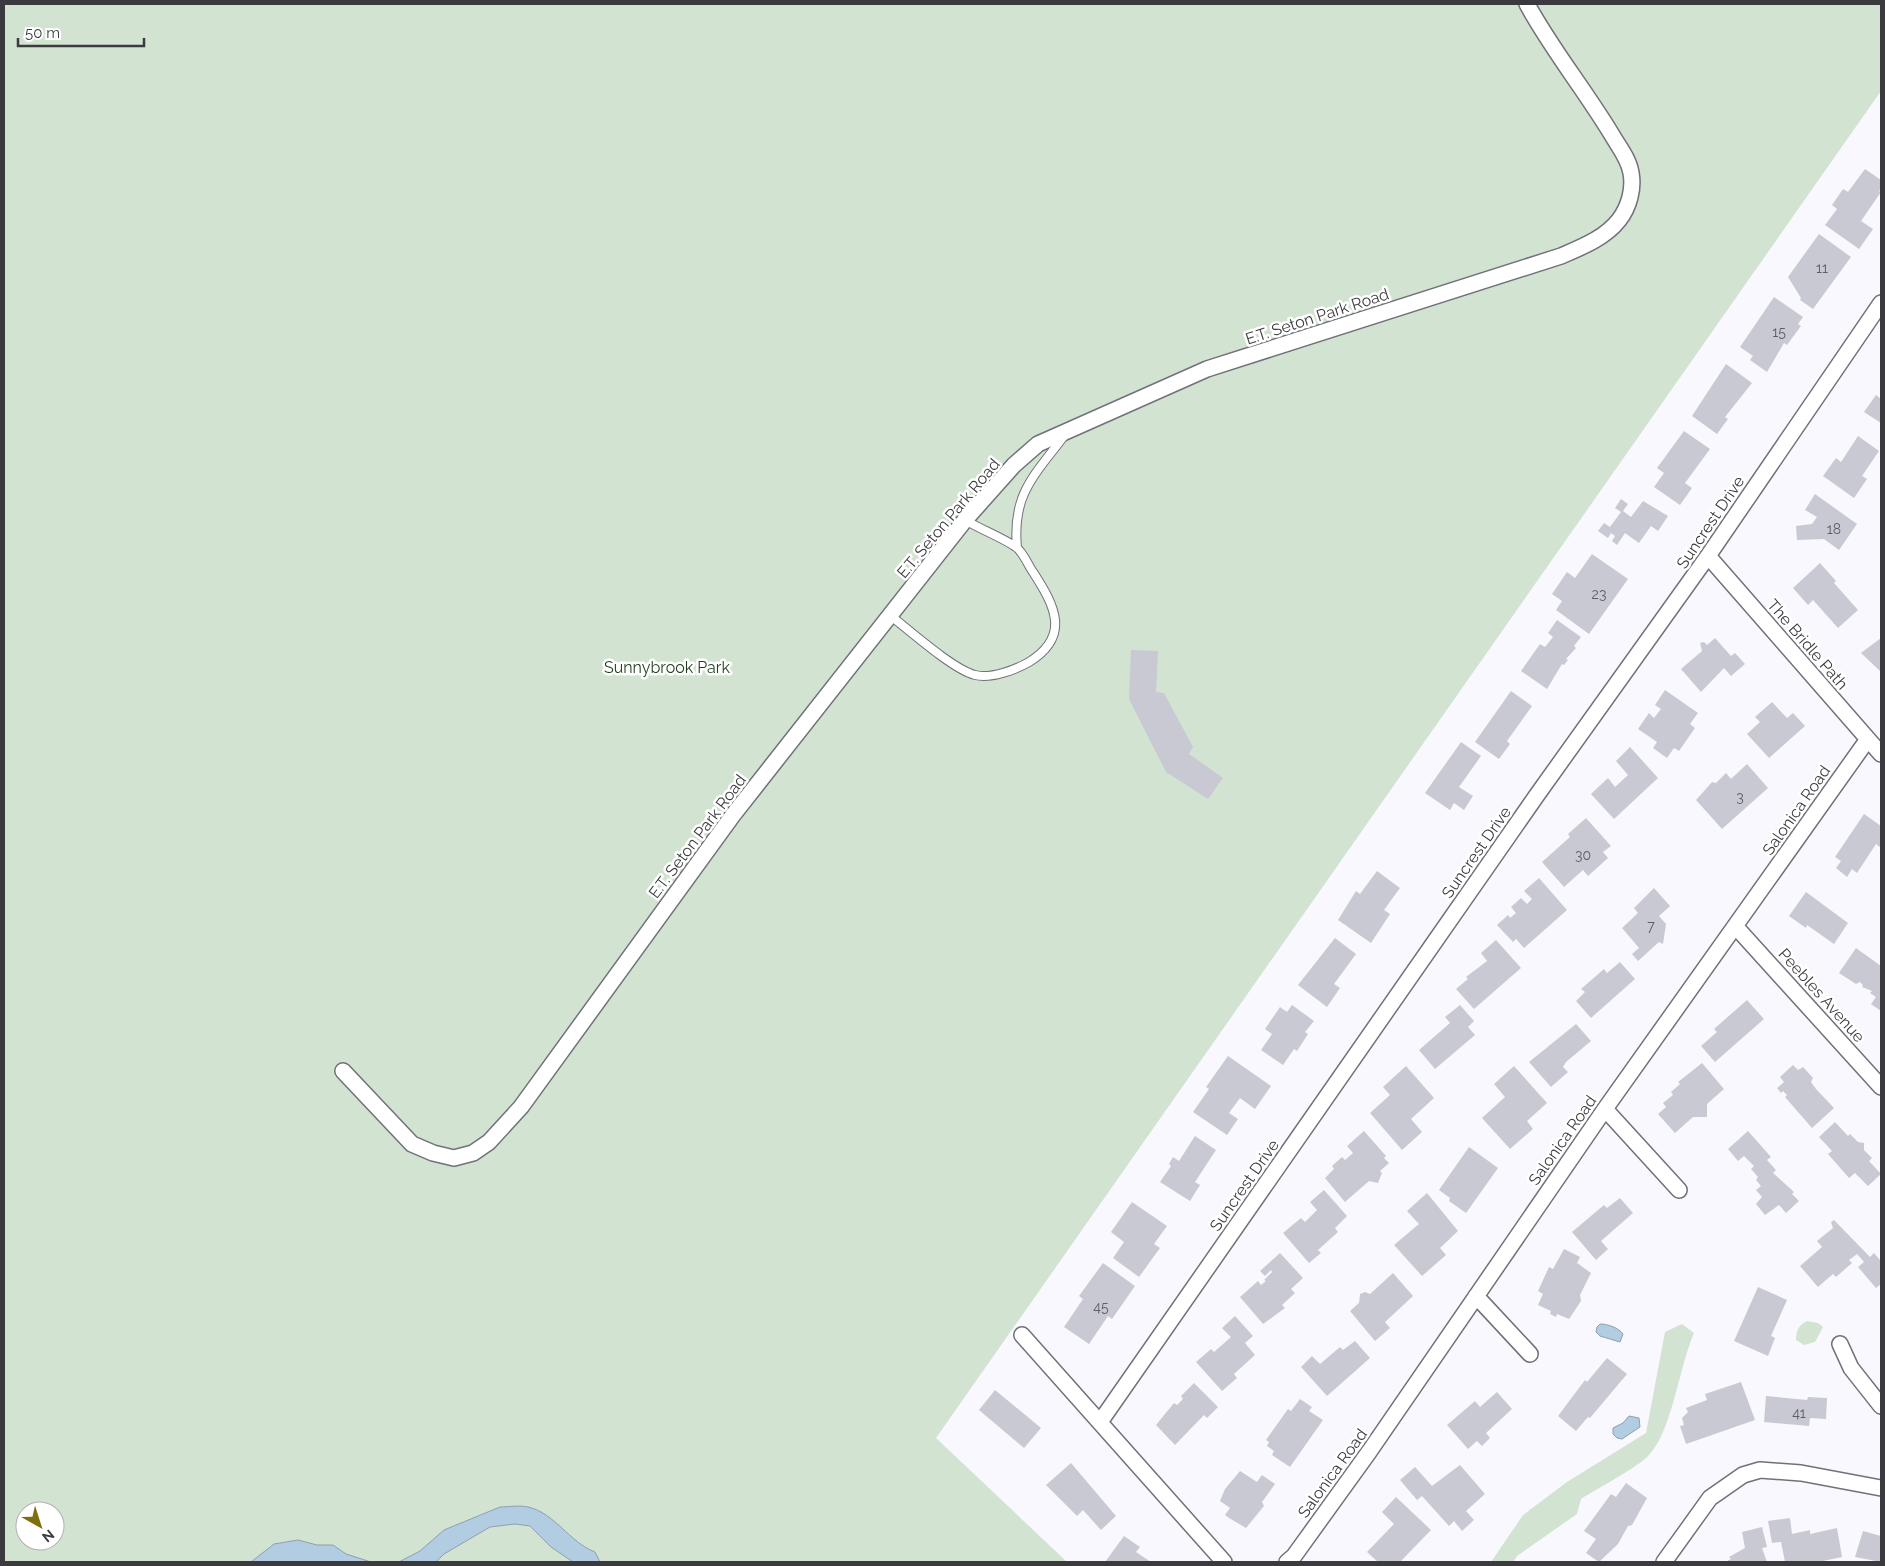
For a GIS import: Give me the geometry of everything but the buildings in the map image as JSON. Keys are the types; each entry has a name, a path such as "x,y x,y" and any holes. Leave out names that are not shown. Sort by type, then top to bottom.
{"street":[{"name":"E.T. Seton Park Road","path":"343,1071 412,1144 433,1153 454,1158 473,1153 489,1142 521,1107 733,815 966,520 1014,465 1038,444 1207,369 1561,256 1594,240 1614,226 1628,204 1631,192 1631,172 1604,122 1543,34 1527,4"},
{"name":"Suncrest Drive","path":"1100,1422 1537,795 1708,556 1881,303"},
{"name":"The Bridle Path","path":"1708,556 1881,754"},
{"name":"Salonica Road","path":"1287,1562 1294,1556 1369,1452 1605,1109 1868,739"},
{"name":"Peebles Avenue","path":"1736,926 1881,1087"},
{"path":"1605,1109 1679,1190"},
{"path":"1476,1296 1530,1354"},
{"path":"1022,1335 1224,1562"},
{"path":"1840,1344 1851,1368 1881,1406"},
{"path":"1664,1562 1710,1498 1743,1475 1760,1470 1801,1473 1881,1488"}],"lane":[{"path":"1017,548 1017,513 1022,496 1066,432"},
{"path":"891,616 959,668 975,675 992,675 1022,666 1038,656 1052,642 1057,622 1048,594 1017,548 966,520"}],"green space":[{"name":"Sunnybrook Park","path":"4,4 1881,4 1881,91 936,1438 1067,1562 4,1562"},
{"path":"1807,1321 1818,1323 1823,1327 1815,1342 1804,1345 1796,1340 1796,1336 1798,1328"},
{"path":"1682,1324 1694,1333 1664,1431 1649,1455 1627,1472 1581,1499 1577,1514 1517,1556 1513,1562 1491,1562 1523,1515 1567,1482 1646,1433 1665,1332"}],"water":[{"path":"1600,1324 1619,1330 1623,1334 1620,1342 1600,1336 1596,1332"},
{"path":"1629,1416 1639,1418 1640,1427 1622,1439 1617,1438 1613,1434 1613,1428 1623,1423"},
{"path":"525,1506 538,1510 554,1521 577,1542 595,1552 600,1562 573,1562 551,1547 530,1526 515,1524 490,1527 444,1554 436,1562 399,1562 420,1551 444,1530 500,1507"},
{"path":"298,1540 317,1545 333,1545 346,1554 371,1562 251,1562 274,1544"}]}
